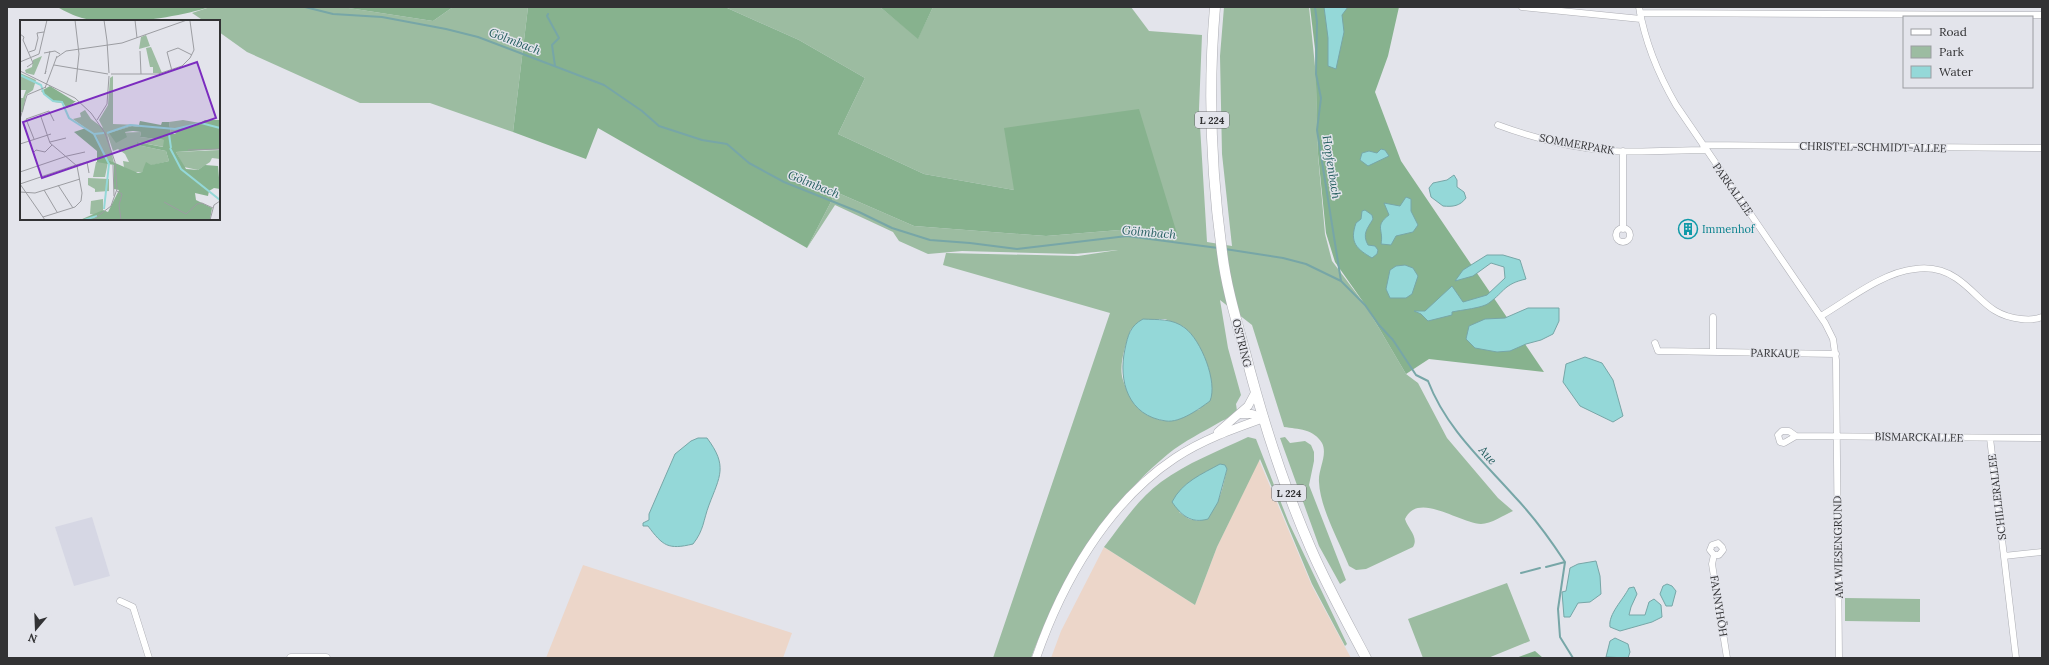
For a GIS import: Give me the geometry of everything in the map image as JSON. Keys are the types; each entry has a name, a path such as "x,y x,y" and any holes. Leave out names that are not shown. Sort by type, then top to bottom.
{"main road":[{"name":"OSTRING","path":"1215,7 1212,116 1220,233 1230,295 1255,393 1294,506 1311,549 1366,658"}],"street":[{"path":"1522,7 1640,13 2042,16"},
{"name":"PARKALLEE","path":"1640,13 1650,51 1676,105 1821,316 1831,334 1836,354 1836,436"},
{"name":"SOMMERPARK","path":"1498,125 1520,133 1584,147 1623,151 1705,148"},
{"name":"CHRISTEL-SCHMIDT-ALLEE","path":"1705,148 2042,148"},
{"path":"1623,151 1623,228"},
{"path":"1821,316 1889,276 1903,271 1924,268 1939,270 1952,276 1964,284 1985,305 2001,314 2034,320 2042,317"},
{"path":"1713,352 1714,317"},
{"name":"PARKAUE","path":"1655,343 1658,351 1836,354"},
{"path":"1213,437 1248,406 1255,393"},
{"path":"1240,414 1252,414 1264,418"},
{"path":"1036,658 1056,610 1074,574 1094,542 1125,502 1163,466 1213,437 1264,418"},
{"name":"BISMARCKALLEE","path":"1796,436 2042,438"},
{"name":"AM WIESENGRUND","path":"1836,436 1840,658"},
{"name":"SCHILLERALLEE","path":"1990,438 2016,658"},
{"name":"SCHILLERALLEE","path":"2004,556 2042,552"},
{"name":"FANNYHÖH","path":"1714,555 1712,564 1728,658"},
{"path":"120,601 133,606 148,658"},
{"path":"291,658 326,658"}],"shaded area":[{"path":"1259,460 1312,586 1351,658 1051,658 1061,631 1104,547 1195,605 1217,547"},
{"path":"92,517 110,576 74,586 55,527"},
{"path":"583,565 792,633 783,658 546,658"}],"green space":[{"path":"57,7 210,7 164,18 146,20 91,20 73,15"},
{"path":"210,7 342,7 433,21 453,7 528,7 513,132 430,103 360,103 247,52 220,33 220,20 202,20 192,13"},
{"path":"342,7 453,7 433,21"},
{"path":"528,7 725,7 799,40 865,78 838,134 924,174 1014,190 1004,128 1139,109 1178,237 1132,229 1046,236 914,226 836,192 807,248 598,128 586,159 513,132"},
{"path":"725,7 880,7 918,38 933,7 1131,7 1149,31 1202,35 1199,109 1207,242 1232,246 1222,154 1220,56 1224,7 1309,7 1316,76 1318,155 1325,234 1332,261 1366,306 1406,374 1418,383 1447,438 1498,498 1513,511 1493,521 1481,524 1429,508 1419,508 1411,511 1405,519 1414,536 1415,543 1413,547 1366,569 1356,570 1349,566 1326,513 1320,492 1319,477 1324,452 1322,443 1319,438 1310,432 1284,427 1252,325 1220,300 1228,348 1241,395 1236,404 1237,411 1174,449 1145,475 1123,498 1086,547 1070,573 1031,658 993,658 1110,313 943,265 946,253 1078,256 1118,250 1074,254 962,251 928,254 899,241 893,232 835,205 807,248 836,192 914,226 1046,236 1132,229 1178,237 1014,190 924,174 838,134 865,78 799,40","holes":["1155,319 1165,319 1184,327 1200,349 1204,358 1200,409 1181,418 1169,421 1154,418 1140,408 1129,394 1123,380 1121,368 1123,354 1131,329"]},
{"path":"880,7 933,7 918,39"},
{"path":"1310,7 1399,7 1388,56 1375,92 1401,161 1544,372 1429,359 1406,374 1366,306 1335,262 1326,233 1318,154 1315,49"},
{"path":"1248,437 1256,439 1289,523 1347,644 1345,646 1312,584 1260,459 1217,547 1195,605 1104,547 1137,504 1161,482 1192,463","holes":["1227,469 1219,498 1212,510 1199,521 1189,519 1179,512"]},
{"path":"1285,437 1290,443 1305,441 1311,445 1314,452 1314,461 1309,485 1346,580 1340,584 1319,546 1280,438"},
{"path":"1507,583 1530,641 1488,658 1423,658 1408,619"},
{"path":"1845,598 1920,599 1920,622 1845,621"},
{"path":"1535,651 1543,658 1516,658"}],"water":[{"path":"1324,7 1348,7 1342,15 1344,32 1336,69 1328,66 1328,38"},
{"path":"1381,149 1385,150 1389,156 1368,166 1360,160 1362,153 1369,151 1377,153"},
{"path":"1454,175 1457,180 1457,187 1464,192 1466,198 1461,203 1456,205 1443,206 1431,197 1429,188 1433,183 1447,180"},
{"path":"1406,197 1411,199 1411,211 1418,225 1413,232 1396,236 1391,245 1381,244 1382,239 1380,228 1384,219 1389,215 1384,203 1400,206"},
{"path":"1365,210 1372,215 1373,219 1366,232 1365,238 1368,245 1375,246 1378,250 1377,254 1372,258 1358,248 1353,236 1356,223 1361,219 1362,211"},
{"path":"1487,255 1503,255 1520,260 1526,279 1513,283 1505,288 1489,303 1477,308 1452,312 1452,315 1428,321 1421,314 1414,311 1425,311 1452,286 1463,302 1487,295 1505,278 1504,267 1491,263 1473,276 1455,281 1463,270"},
{"path":"1405,265 1413,268 1418,276 1412,294 1406,298 1390,298 1386,289 1390,270 1396,266"},
{"path":"1528,308 1559,308 1559,321 1553,334 1510,351 1497,352 1475,348 1466,339 1469,326 1485,319 1505,318"},
{"path":"1143,319 1170,321 1180,325 1191,334 1202,351 1212,383 1210,401 1183,418 1166,421 1153,418 1134,404 1129,395 1125,385 1123,373 1125,349 1130,331"},
{"path":"1585,357 1602,363 1613,380 1623,416 1613,422 1580,406 1563,382 1566,364"},
{"path":"698,438 707,438 714,448 720,464 719,478 697,539 693,544 685,546 678,547 667,545 658,538 648,526 643,526 643,523 649,520 649,514 675,454 691,441"},
{"path":"1220,464 1225,465 1227,469 1218,502 1208,519 1196,520 1187,517 1179,511 1172,502 1176,495 1193,479"},
{"path":"1596,561 1600,576 1601,594 1590,602 1578,603 1570,617 1564,617 1562,592 1566,591 1570,568 1578,564"},
{"path":"1667,584 1672,586 1676,591 1672,606 1666,606 1660,594 1663,586"},
{"path":"1634,587 1637,594 1629,615 1645,615 1649,602 1654,599 1661,605 1662,617 1652,622 1620,631 1610,627 1611,617 1616,607 1629,588"},
{"path":"1615,638 1628,644 1630,652 1628,658 1606,657 1610,641"}],"waterway":[{"name":"Gölmbach","path":"305,7 333,14 382,17 446,29 478,37 604,85 642,111 659,126 702,140 727,144 749,163 784,182 859,212 892,228 930,240 1017,249 1127,236 1218,248"},
{"name":"Hopfenbach","path":"1315,7 1317,22 1316,74 1321,98 1317,130 1341,281"},
{"path":"548,14 547,16 559,38 552,45 555,66"},
{"name":"Aue","path":"1225,249 1283,258 1306,264 1341,281 1365,305 1379,325 1393,340 1416,375 1428,381 1436,398 1455,429 1529,512 1565,562 1558,609 1560,637 1573,658"},
{"path":"1546,567 1565,562"},
{"path":"1521,573 1540,568"}],"place":[{"name":"Immenhof","path":"1688,229"}]}
